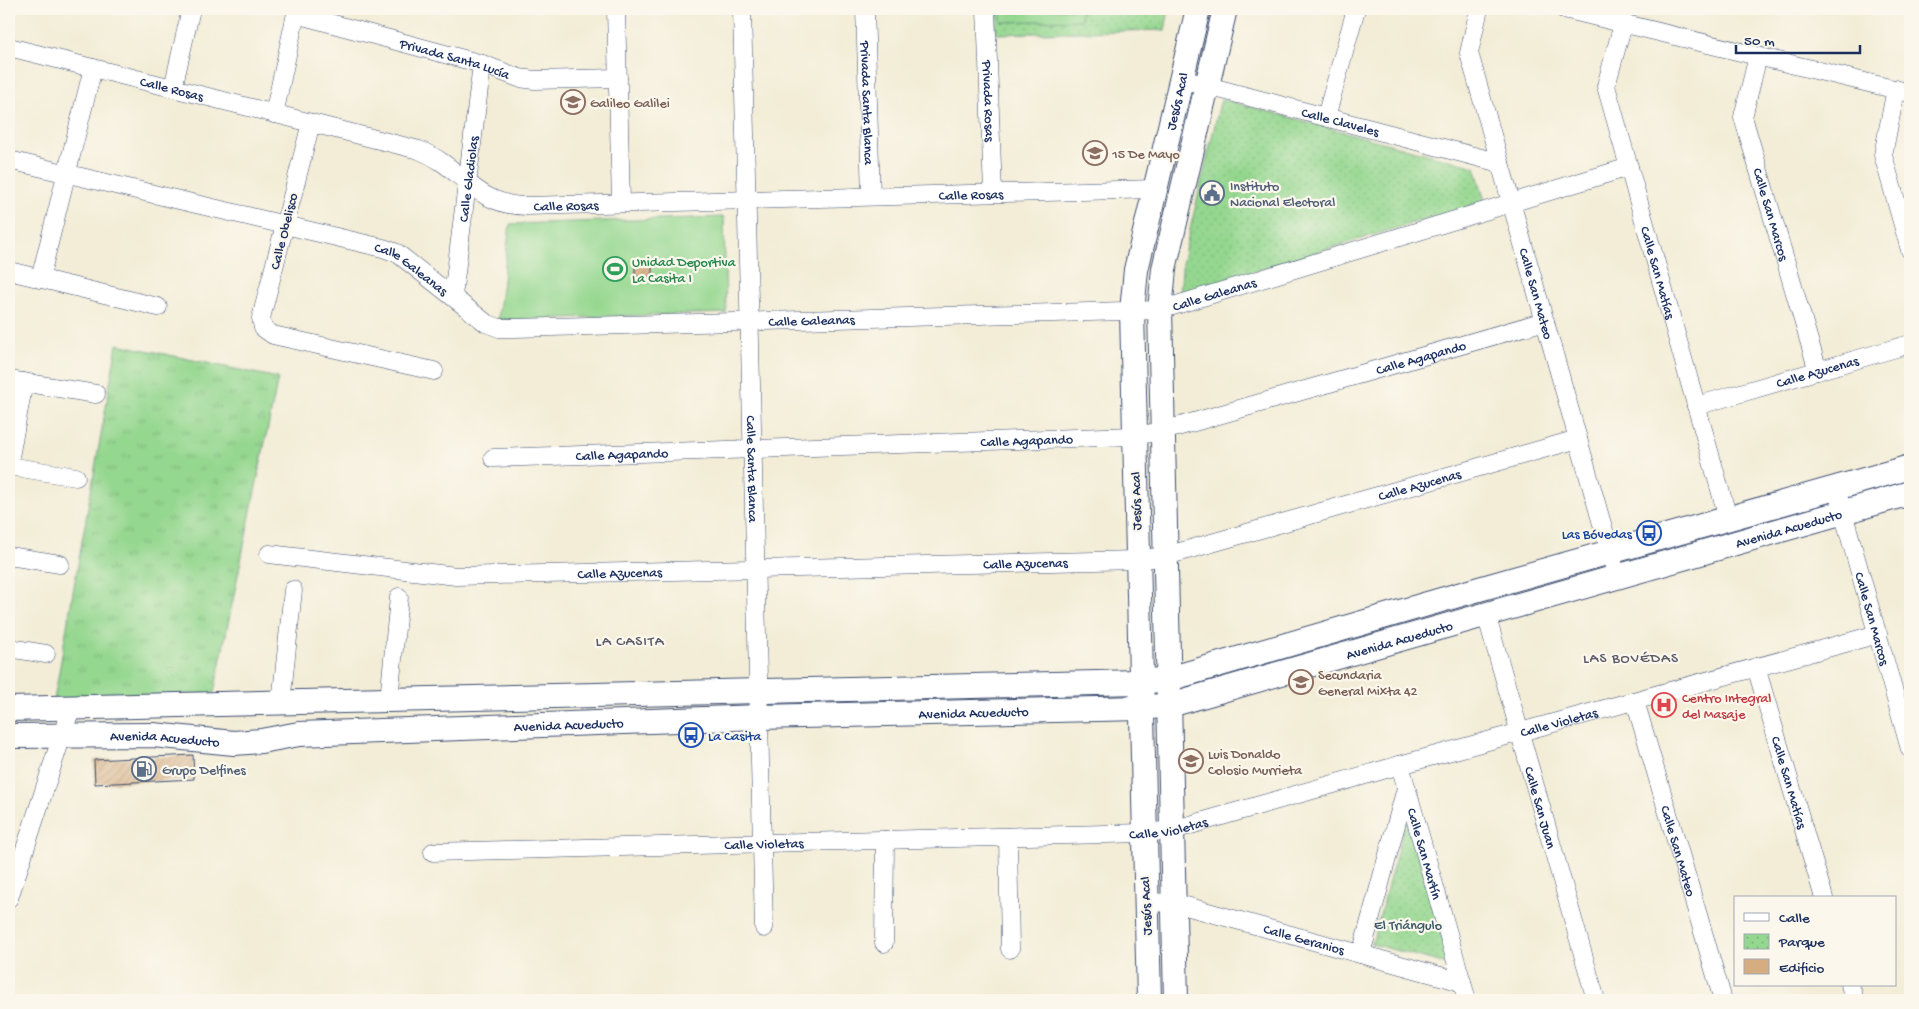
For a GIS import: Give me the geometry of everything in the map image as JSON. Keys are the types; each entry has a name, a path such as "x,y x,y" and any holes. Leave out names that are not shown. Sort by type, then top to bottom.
{"street":[{"path":"173,88 191,9"},
{"path":"616,9 621,203"},
{"name":"Calle Santa Blanca","path":"742,9 764,928"},
{"name":"Privada Santa Blanca","path":"865,9 871,196"},
{"name":"Privada Rosas","path":"986,9 993,193"},
{"name":"Jesús Acal","path":"1148,1000 1132,311 1136,270 1198,9"},
{"name":"Jesús Acal","path":"1176,1000 1160,310 1164,269 1225,9"},
{"path":"1326,117 1356,9"},
{"name":"Calle San Mateo","path":"1479,9 1469,53 1617,577"},
{"path":"1564,9 1903,91 1883,155 1910,250"},
{"path":"274,114 296,11"},
{"name":"Privada Santa Lucía","path":"296,11 482,64 519,78 618,78"},
{"name":"Calle San Matías","path":"1623,24 1606,86 1728,518"},
{"name":"Calle Rosas","path":"9,47 419,150 434,156 482,195 505,204 526,206 1155,188"},
{"name":"Calle San Marcos","path":"1758,56 1743,117 1818,371"},
{"name":"Calle Gladiolas","path":"453,296 482,64"},
{"path":"40,279 93,68"},
{"name":"Calle Claveles","path":"1181,78 1500,163"},
{"name":"Calle Obelisco","path":"311,123 262,318 264,328 273,335 434,371"},
{"name":"Calle Galeanas","path":"9,160 285,224 397,253 486,323 499,328 1160,310 1629,167"},
{"path":"9,271 158,307"},
{"name":"Calle Agapando","path":"493,458 1134,436 1163,431 1544,321"},
{"name":"Calle Azucenas","path":"1696,406 1910,344"},
{"path":"9,462 16,381 96,394"},
{"name":"Calle Azucenas","path":"269,554 456,576 1137,560 1166,556 1578,439"},
{"path":"9,466 76,477"},
{"name":"Avenida Acueducto","path":"9,709 1140,682 1169,679 1910,467"},
{"name":"Calle San Marcos","path":"1836,488 1910,750"},
{"name":"Avenida Acueducto","path":"9,736 63,734 153,735 234,742 261,741 299,734 759,717 1141,708 1170,705 1910,493"},
{"path":"9,556 60,564"},
{"path":"281,703 293,590"},
{"path":"389,700 399,597"},
{"name":"Calle San Juan","path":"1486,614 1596,1000"},
{"name":"Calle Violetas","path":"433,852 1144,834 1173,830 1400,765 1878,634"},
{"path":"9,648 46,654"},
{"name":"Calle San Matías","path":"1756,667 1823,896"},
{"name":"Calle San Mateo","path":"1635,701 1723,1000"},
{"path":"9,898 71,708"},
{"name":"Calle San Martín","path":"1400,765 1467,1000"},
{"path":"1361,954 1407,788"},
{"path":"1008,837 1010,949"},
{"path":"884,943 885,840"},
{"name":"Calle Geranios","path":"1145,902 1175,903 1462,982"},
{"path":"1850,986 1855,1000"}],"green space":[{"path":"995,9 1169,9 1165,30 996,34"},
{"path":"1001,9 1081,9 1081,20 1001,22"},
{"path":"1221,99 1475,167 1485,201 1180,294 1183,259"},
{"name":"Unidad Deportiva La Casita I","path":"724,217 726,313 498,320 510,224"},
{"path":"117,344 278,378 214,693 54,700"},
{"name":"El Triángulo","path":"1407,815 1450,965 1372,944"}],"building":[{"path":"643,260 652,264 652,275 644,280 635,275 635,265"},
{"name":"Grupo Delfines","path":"193,755 194,779 95,784 94,760"}],"place":[{"name":"Galileo Galilei","path":"573,102"},
{"name":"15 De Mayo","path":"1095,153"},
{"name":"Instituto Nacional Electoral","path":"1212,193"},
{"name":"Unidad Deportiva La Casita I","path":"615,269"},
{"name":"Las Bóvedas","path":"1649,533"},
{"name":"Secundaria General Mixta 42","path":"1301,682"},
{"name":"Centro Integral del Masaje","path":"1664,705"},
{"name":"La Casita","path":"691,735"},
{"name":"Luis Donaldo Colosio Murrieta","path":"1191,761"},
{"name":"Grupo Delfines","path":"144,769"}],"district":[{"name":"LA CASITA","path":"630,640"},
{"name":"LAS BOVÉDAS","path":"1631,657"}]}
